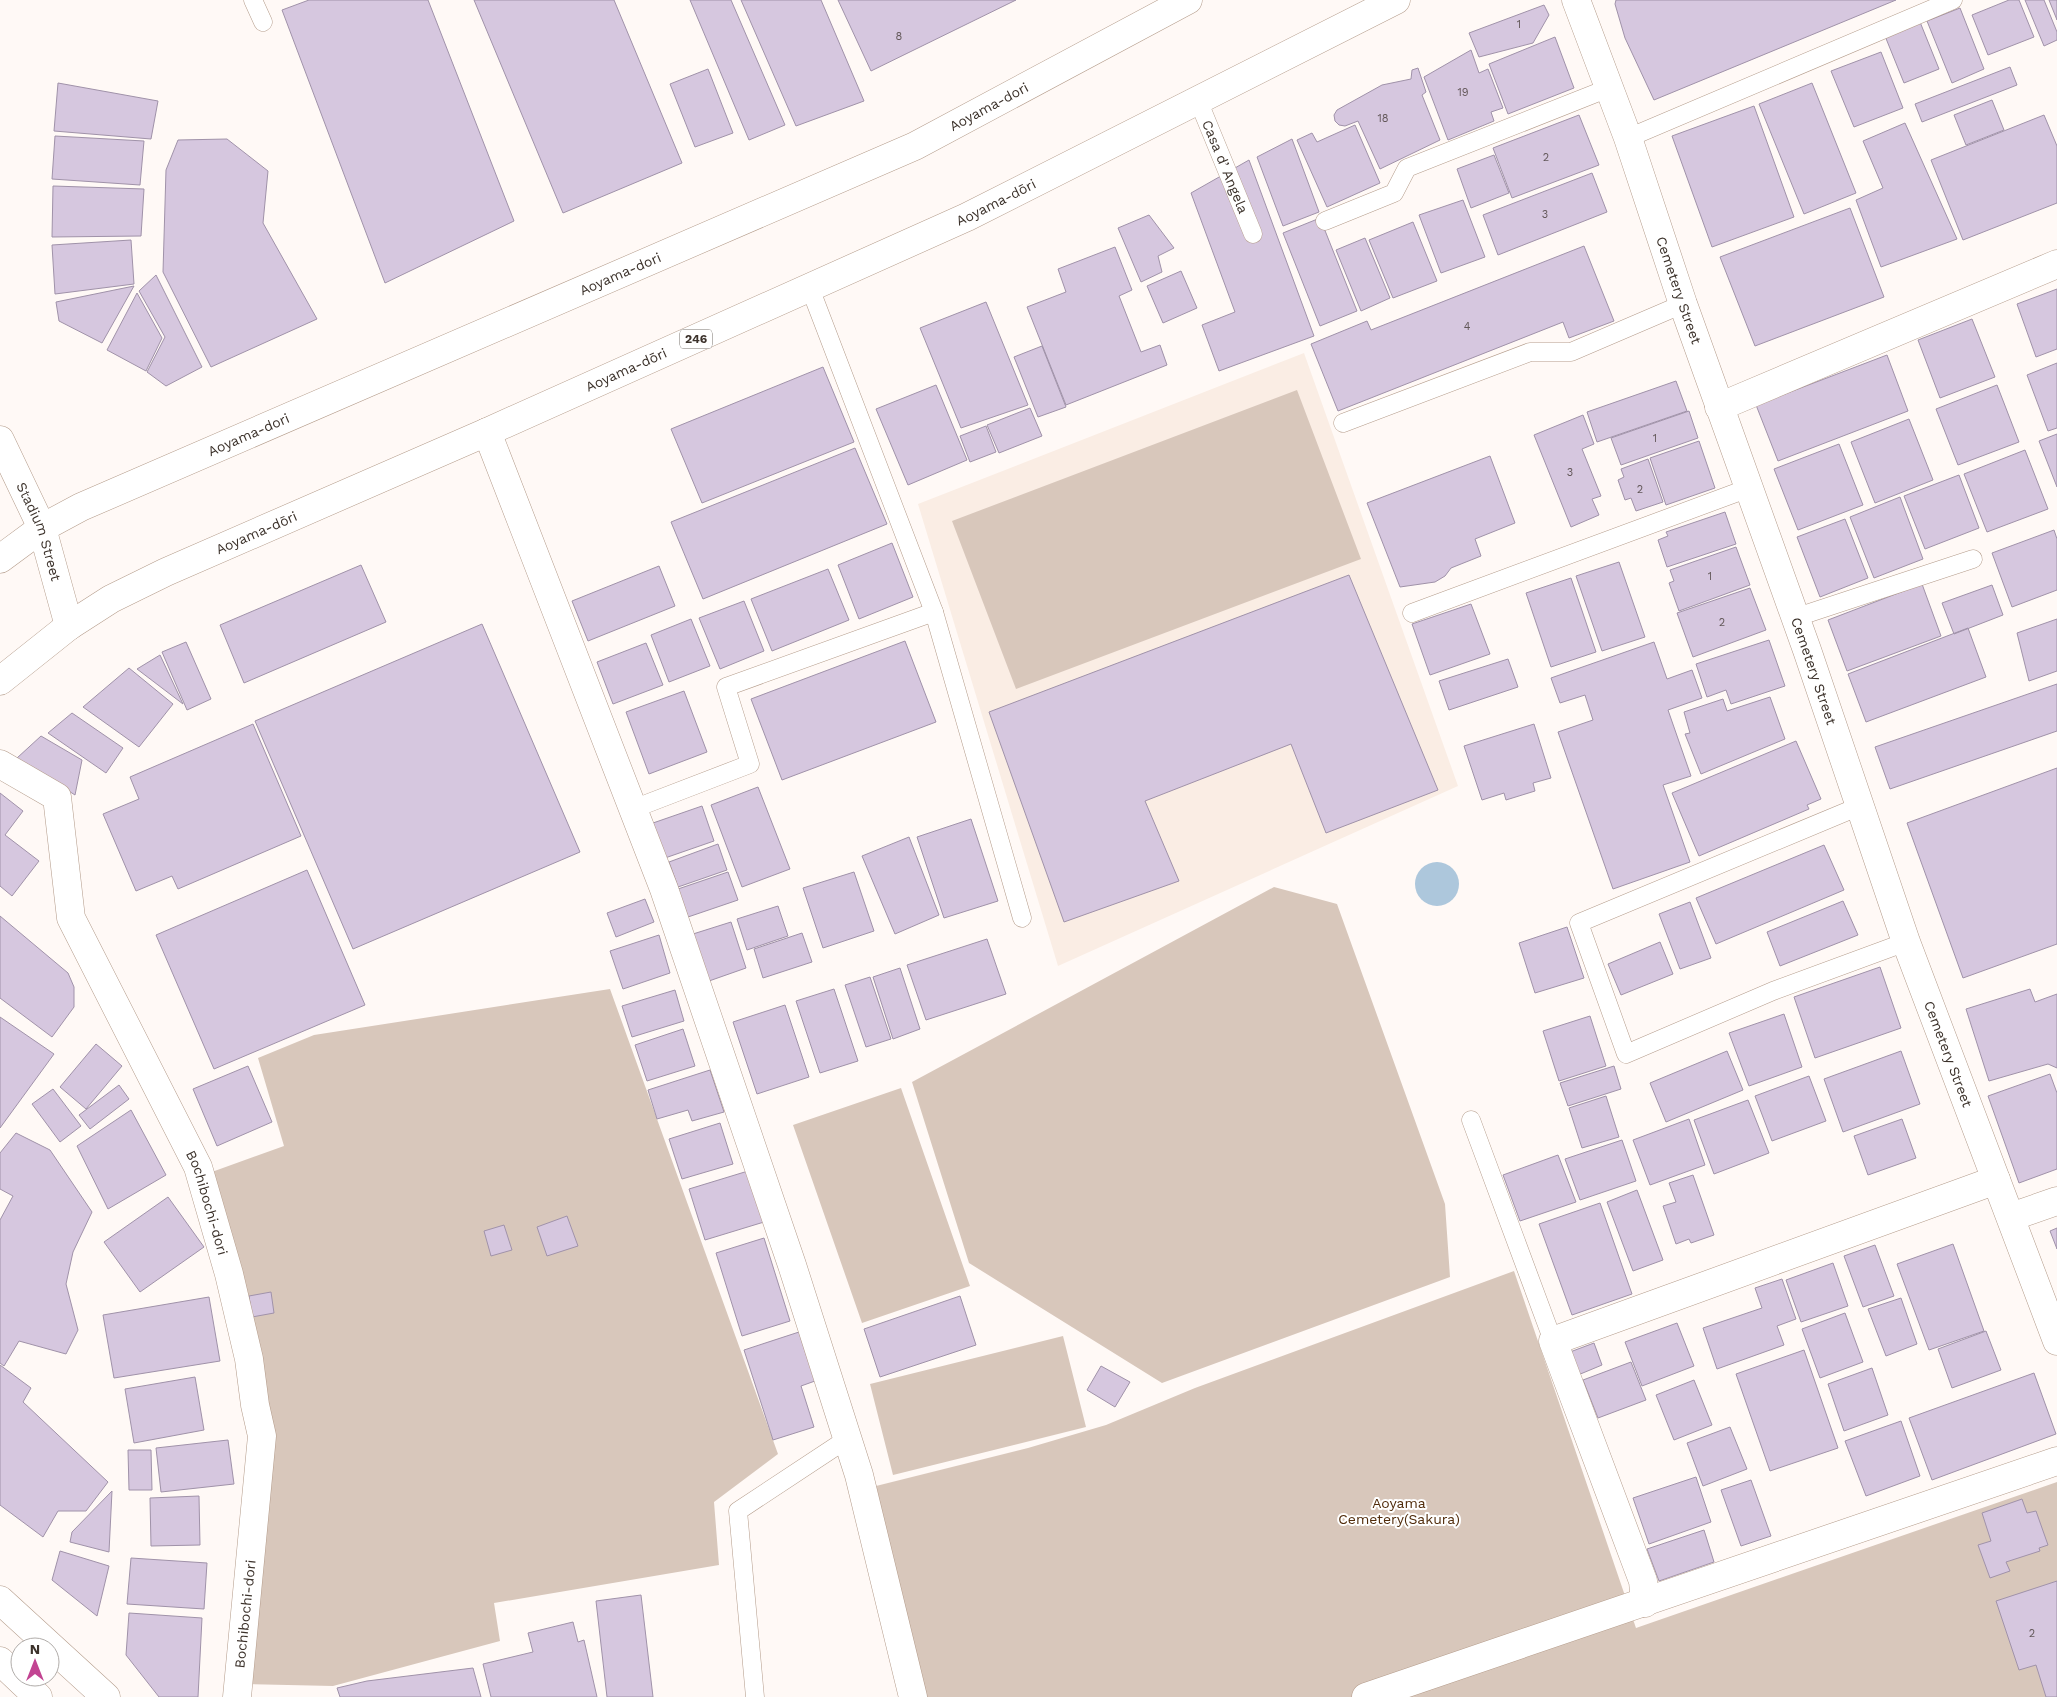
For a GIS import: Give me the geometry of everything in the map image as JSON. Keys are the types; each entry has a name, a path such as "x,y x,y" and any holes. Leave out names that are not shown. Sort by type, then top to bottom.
{"main road":[{"name":"Aoyama-dori","path":"42,528 81,507 915,146 1188,0"},
{"name":"Aoyama-dōri","path":"0,681 69,626 111,599 166,572 488,432 967,217 1396,0"},
{"name":"Cemetery Street","path":"1576,0 1628,138 1683,304 1749,488 1906,942 2057,1341"},
{"path":"1719,407 2057,264"},
{"path":"488,432 664,889 746,1130 859,1474 913,1697"},
{"name":"Stadium Street","path":"0,440 42,528 69,626"},
{"path":"0,559 42,528"},
{"name":"Bochibochi-dori","path":"0,764 57,797 71,918 198,1168 229,1274 249,1359 255,1406 262,1436 238,1697"},
{"path":"1645,1603 1643,1581 1553,1341 1996,1180"},
{"path":"2011,1217 2057,1201"},
{"path":"1366,1697 2057,1461"},
{"path":"0,1600 106,1697"},
{"path":"0,1661 38,1697"}],"lane":[{"path":"253,0 263,22"},
{"path":"1628,138 1953,0"},
{"path":"1325,221 1394,193 1406,168 1609,88"},
{"name":"Casa d’ Angela","path":"1198,100 1252,234"},
{"path":"810,288 934,612 1022,918"},
{"path":"1343,423 1530,352 1571,352 1683,304"},
{"path":"1412,613 1749,488"},
{"path":"1794,618 1972,559"},
{"path":"633,809 750,764 726,687 934,612"},
{"path":"1860,806 1579,923 1626,1054 1773,991 1906,942"},
{"path":"1471,1120 1553,1341"},
{"path":"755,1697 738,1511 848,1439"}],"shaded area":[{"path":"1304,353 1458,786 1058,966 918,504"}],"green space":[{"path":"1297,390 1361,559 1016,689 952,521"},
{"path":"1274,887 1337,904 1445,1204 1450,1277 1162,1383 969,1263 912,1082"},
{"path":"610,989 778,1454 714,1502 719,1565 494,1603 500,1641 333,1686 244,1684 271,1490 270,1433 209,1173 284,1146 258,1058 314,1035"},
{"path":"901,1088 970,1286 862,1323 793,1125"},
{"name":"Aoyama Cemetery(Sakura)","path":"1514,1271 1636,1628 2057,1482 2057,1697 926,1697 876,1486 1028,1448 1106,1425 1195,1388"},
{"path":"1063,1336 1086,1427 893,1475 870,1384"}],"water":[{"path":"1437,862 1449,866 1455,872 1459,884 1455,896 1449,902 1437,906 1425,902 1419,896 1415,884 1419,872 1425,866"}],"building":[{"path":"309,0 428,0 514,221 385,283 282,10"},
{"path":"474,0 614,0 682,163 563,213"},
{"path":"690,0 731,0 785,125 749,140"},
{"path":"741,0 821,0 864,101 796,126"},
{"path":"838,0 1016,0 871,71"},
{"path":"1616,0 1896,0 1654,100 1625,38 1615,4"},
{"path":"2009,0 2019,0 2034,37 1988,55 1972,15"},
{"path":"2025,0 2044,0 2057,32 2057,40 2044,46"},
{"path":"2049,0 2057,0 2057,20"},
{"path":"1544,5 1549,15 1533,43 1479,57 1469,33"},
{"path":"1960,8 1984,69 1952,83 1927,21"},
{"path":"1920,22 1939,69 1904,83 1885,36"},
{"path":"1555,37 1574,88 1508,114 1489,64"},
{"path":"1471,50 1479,73 1488,69 1503,108 1491,112 1494,121 1448,140 1424,77"},
{"path":"1881,52 1903,108 1854,127 1831,71"},
{"path":"2010,67 2017,85 1922,122 1915,104"},
{"path":"1418,68 1426,92 1422,95 1440,140 1380,169 1358,121 1345,126 1339,125 1335,121 1334,115 1337,110 1382,85 1411,79 1412,70"},
{"path":"708,69 733,133 695,147 670,84"},
{"path":"58,83 158,101 151,139 54,131"},
{"path":"1812,83 1856,193 1804,214 1759,104"},
{"path":"1992,100 2004,130 1966,145 1954,115"},
{"path":"1754,106 1794,217 1712,247 1672,136"},
{"path":"1579,115 1599,165 1512,198 1493,148"},
{"path":"2044,115 2057,146 2057,203 1963,240 1931,160"},
{"path":"1905,123 1957,239 1881,267 1856,200 1883,188 1863,141"},
{"path":"1355,125 1380,183 1327,207 1297,140 1312,133 1317,142"},
{"path":"55,136 144,141 140,185 52,179"},
{"path":"227,139 268,171 263,223 317,319 211,367 163,272 166,170 178,140"},
{"path":"1292,139 1319,212 1283,226 1257,157"},
{"path":"1494,155 1509,193 1471,208 1457,169"},
{"path":"1249,160 1314,336 1219,371 1202,325 1235,312 1191,193"},
{"path":"1592,173 1607,212 1498,255 1483,215"},
{"path":"53,186 144,189 141,236 52,237"},
{"path":"1463,200 1485,257 1441,273 1419,215"},
{"path":"1850,208 1884,297 1755,346 1720,257"},
{"path":"1149,215 1174,248 1158,256 1162,272 1141,282 1118,228"},
{"path":"1320,218 1357,311 1320,326 1283,233"},
{"path":"1413,222 1437,281 1393,298 1369,240"},
{"path":"1365,238 1390,298 1361,311 1336,250"},
{"path":"131,240 134,284 55,294 52,245"},
{"path":"1584,246 1614,321 1569,338 1563,322 1338,411 1311,344 1367,321 1371,330"},
{"path":"1115,247 1132,290 1119,296 1141,352 1160,345 1167,365 1066,405 1027,307 1066,292 1058,269"},
{"path":"1181,271 1197,308 1163,323 1147,286"},
{"path":"156,275 202,367 166,386 147,372 165,337 139,291"},
{"path":"134,286 102,343 59,321 56,302"},
{"path":"2057,289 2057,349 2036,357 2017,304"},
{"path":"137,293 162,338 146,371 107,350"},
{"path":"986,302 1028,405 961,428 920,328"},
{"path":"1972,319 1995,377 1940,398 1918,340"},
{"path":"1042,346 1066,407 1038,417 1014,357"},
{"path":"1887,355 1908,411 1778,461 1756,405"},
{"path":"2057,363 2057,428 2048,431 2027,375"},
{"path":"823,367 854,442 702,503 671,429"},
{"path":"1676,381 1687,411 1597,442 1587,412"},
{"path":"936,385 967,460 908,485 876,409"},
{"path":"1997,385 2019,442 1958,465 1936,409"},
{"path":"1030,408 1042,436 999,453 987,425"},
{"path":"1689,411 1698,438 1621,465 1611,438"},
{"path":"1583,415 1594,444 1582,449 1601,496 1592,499 1599,515 1571,527 1534,435"},
{"path":"1909,419 1933,480 1875,503 1851,442"},
{"path":"986,426 996,452 970,462 960,436"},
{"path":"2057,434 2057,487 2039,441"},
{"path":"1699,441 1715,488 1666,505 1650,458"},
{"path":"1839,444 1863,505 1798,530 1774,469"},
{"path":"855,448 887,524 703,599 671,522"},
{"path":"2025,450 2048,509 1987,532 1964,474"},
{"path":"1490,456 1515,523 1475,539 1481,556 1451,568 1445,576 1435,582 1400,587 1367,503"},
{"path":"1648,459 1663,502 1636,511 1631,498 1625,500 1618,480 1624,477 1621,469"},
{"path":"1959,475 1979,528 1925,549 1904,496"},
{"path":"1900,497 1923,559 1874,578 1850,517"},
{"path":"1725,512 1736,544 1667,567 1658,540 1668,536 1666,532"},
{"path":"1845,519 1868,578 1820,597 1797,537"},
{"path":"2054,530 2057,539 2057,590 2012,607 1992,553"},
{"path":"892,543 913,597 859,619 838,565"},
{"path":"1736,547 1750,585 1679,611 1669,583 1674,581 1670,570"},
{"path":"1619,562 1645,637 1602,651 1576,576"},
{"path":"361,565 386,622 244,683 220,625"},
{"path":"659,566 675,606 588,641 572,601"},
{"path":"828,569 849,620 772,651 751,599"},
{"path":"1349,575 1438,790 1326,833 1291,744 1145,801 1179,881 1064,922 989,712"},
{"path":"1571,578 1596,652 1551,667 1526,593"},
{"path":"1922,584 1941,636 1847,671 1828,620"},
{"path":"1992,585 2003,615 1954,634 1942,603"},
{"path":"1750,588 1766,630 1693,657 1677,613"},
{"path":"744,601 764,651 720,669 699,618"},
{"path":"1471,604 1490,654 1430,675 1412,624"},
{"path":"691,619 710,666 669,682 651,635"},
{"path":"2057,619 2057,671 2029,681 2017,633"},
{"path":"482,624 580,852 353,949 255,721"},
{"path":"1968,628 1986,677 1866,722 1848,674"},
{"path":"1769,640 1785,686 1731,704 1726,690 1707,697 1696,664"},
{"path":"905,641 936,722 782,780 751,699"},
{"path":"186,642 211,699 187,710 162,652"},
{"path":"1654,642 1667,679 1692,670 1702,698 1668,710 1691,776 1663,785 1690,862 1613,889 1558,732 1593,720 1585,695 1560,703 1551,678"},
{"path":"646,643 663,685 613,704 597,662"},
{"path":"160,655 183,704 137,669"},
{"path":"1508,659 1518,687 1449,710 1439,681"},
{"path":"129,668 173,704 139,747 83,707"},
{"path":"2057,684 2057,731 1890,789 1875,747"},
{"path":"684,691 707,752 649,774 626,712"},
{"path":"1770,697 1785,739 1701,774 1685,734 1690,733 1684,712 1723,699 1727,711"},
{"path":"72,713 123,748 106,773 48,733"},
{"path":"253,724 301,836 178,889 172,876 136,891 103,814 139,799 130,777"},
{"path":"1534,724 1551,778 1533,783 1535,791 1506,800 1504,793 1482,800 1464,746"},
{"path":"41,736 82,760 75,795 17,758"},
{"path":"1796,741 1821,799 1807,805 1809,809 1699,856 1672,793"},
{"path":"2057,768 2057,944 1963,978 1907,823"},
{"path":"758,787 790,869 742,887 711,805"},
{"path":"0,793 23,811 5,835 39,861 12,896 0,886"},
{"path":"702,806 714,841 665,858 653,823"},
{"path":"971,819 998,901 944,918 917,837"},
{"path":"909,837 939,915 895,934 862,856"},
{"path":"718,844 727,870 678,887 669,862"},
{"path":"1824,845 1844,890 1716,944 1696,898"},
{"path":"307,870 365,1005 214,1069 156,935"},
{"path":"728,872 738,900 688,917 678,889"},
{"path":"854,872 874,931 823,948 803,888"},
{"path":"645,899 654,922 616,937 607,913"},
{"path":"1843,901 1858,935 1780,966 1767,932"},
{"path":"1690,902 1711,958 1680,969 1659,914"},
{"path":"778,906 788,936 747,950 737,919"},
{"path":"0,916 68,973 74,987 74,1007 52,1037 0,998"},
{"path":"731,922 746,968 709,981 693,934"},
{"path":"1567,927 1584,978 1535,993 1519,943"},
{"path":"802,933 812,962 763,978 754,949"},
{"path":"659,935 670,973 623,989 610,951"},
{"path":"987,939 1006,994 926,1020 907,965"},
{"path":"1660,942 1673,974 1621,995 1608,964"},
{"path":"1880,967 1901,1028 1815,1058 1794,997"},
{"path":"900,968 920,1029 893,1039 873,977"},
{"path":"870,977 891,1039 866,1047 845,985"},
{"path":"834,989 858,1061 820,1073 796,1001"},
{"path":"2030,989 2035,1002 2057,994 2057,1068 2048,1064 1989,1081 1966,1009"},
{"path":"675,990 684,1021 632,1037 622,1006"},
{"path":"785,1005 809,1077 757,1094 733,1022"},
{"path":"1784,1014 1802,1067 1749,1086 1729,1033"},
{"path":"1590,1016 1606,1066 1559,1081 1543,1031"},
{"path":"0,1017 54,1054 0,1128"},
{"path":"683,1029 695,1066 647,1081 635,1045"},
{"path":"96,1044 122,1066 86,1109 60,1087"},
{"path":"1727,1051 1743,1090 1666,1122 1650,1083"},
{"path":"1901,1051 1920,1104 1843,1132 1824,1079"},
{"path":"248,1066 272,1122 217,1146 193,1089"},
{"path":"1614,1066 1621,1089 1568,1106 1560,1083"},
{"path":"710,1070 724,1112 692,1121 688,1110 657,1119 648,1090"},
{"path":"2050,1074 2057,1093 2057,1169 2019,1183 1988,1096"},
{"path":"1809,1076 1826,1121 1772,1141 1755,1096"},
{"path":"119,1085 129,1099 90,1129 79,1115"},
{"path":"53,1089 81,1126 60,1142 32,1104"},
{"path":"1606,1096 1619,1137 1582,1148 1569,1108"},
{"path":"1748,1100 1769,1153 1714,1174 1694,1120"},
{"path":"131,1110 166,1175 108,1209 77,1146"},
{"path":"1689,1119 1705,1165 1650,1185 1633,1140"},
{"path":"1902,1119 1916,1158 1868,1175 1854,1136"},
{"path":"720,1123 733,1164 682,1179 669,1139"},
{"path":"16,1133 50,1150 92,1212 73,1252 66,1284 78,1330 66,1354 19,1341 4,1366 0,1363 0,1220 13,1196 0,1189 0,1153"},
{"path":"1622,1140 1636,1181 1580,1200 1565,1159"},
{"path":"1558,1155 1576,1202 1520,1221 1503,1175"},
{"path":"748,1171 764,1222 705,1240 689,1189"},
{"path":"1693,1175 1714,1235 1691,1243 1689,1239 1676,1244 1663,1206 1676,1202 1669,1183"},
{"path":"1637,1190 1663,1260 1633,1271 1607,1202"},
{"path":"168,1197 204,1247 140,1292 104,1242"},
{"path":"1600,1203 1632,1294 1572,1315 1539,1224"},
{"path":"567,1216 578,1246 547,1256 537,1227"},
{"path":"504,1225 512,1250 491,1256 484,1231"},
{"path":"2057,1228 2057,1249 2050,1231"},
{"path":"764,1238 790,1321 742,1336 716,1253"},
{"path":"1953,1244 1984,1331 1929,1350 1897,1264"},
{"path":"1875,1245 1894,1296 1863,1307 1844,1256"},
{"path":"1833,1263 1848,1306 1801,1322 1786,1280"},
{"path":"1782,1279 1796,1319 1777,1326 1784,1345 1717,1369 1703,1328 1762,1308 1755,1288"},
{"path":"271,1292 274,1313 252,1317 249,1296"},
{"path":"960,1296 976,1345 880,1377 864,1329"},
{"path":"209,1297 220,1361 114,1378 103,1315"},
{"path":"1901,1298 1917,1344 1886,1356 1868,1309"},
{"path":"1845,1313 1863,1362 1820,1378 1802,1329"},
{"path":"1677,1323 1694,1366 1642,1386 1625,1342"},
{"path":"1986,1331 2001,1370 1952,1388 1938,1349"},
{"path":"799,1332 815,1381 801,1386 814,1427 773,1440 744,1350"},
{"path":"1594,1343 1602,1365 1578,1375 1570,1352"},
{"path":"1804,1350 1838,1448 1770,1471 1736,1374"},
{"path":"1631,1362 1646,1400 1598,1418 1583,1380"},
{"path":"0,1365 31,1388 23,1402 108,1482 86,1511 58,1511 43,1537 0,1505"},
{"path":"1101,1366 1130,1382 1115,1407 1087,1390"},
{"path":"1872,1368 1888,1415 1844,1431 1828,1384"},
{"path":"2034,1373 2056,1434 1932,1480 1909,1418"},
{"path":"195,1377 204,1430 134,1443 125,1389"},
{"path":"1694,1380 1712,1425 1674,1440 1656,1395"},
{"path":"1901,1421 1920,1476 1866,1496 1845,1441"},
{"path":"1730,1427 1747,1469 1703,1486 1687,1443"},
{"path":"228,1440 234,1484 161,1492 156,1448"},
{"path":"128,1450 151,1450 152,1490 129,1490"},
{"path":"1696,1477 1711,1522 1649,1544 1633,1498"},
{"path":"1751,1480 1771,1536 1741,1546 1721,1490"},
{"path":"112,1491 109,1552 70,1542 72,1532"},
{"path":"199,1496 200,1545 151,1546 150,1498"},
{"path":"2022,1499 2027,1513 2036,1511 2048,1545 2039,1548 2040,1551 2006,1562 2010,1571 1990,1578 1978,1545 1991,1541 1982,1513"},
{"path":"1704,1530 1714,1562 1659,1581 1647,1549"},
{"path":"60,1551 109,1566 97,1616 52,1580"},
{"path":"131,1558 207,1563 204,1609 127,1604"},
{"path":"2057,1581 2057,1697 2046,1697 2036,1665 2019,1670 1996,1601"},
{"path":"641,1595 653,1697 607,1697 596,1601"},
{"path":"129,1613 202,1618 198,1697 159,1697 126,1655"},
{"path":"573,1622 578,1642 584,1640 597,1697 491,1697 483,1664 533,1652 528,1633"},
{"path":"473,1668 481,1697 340,1697 337,1688 367,1681"}]}
